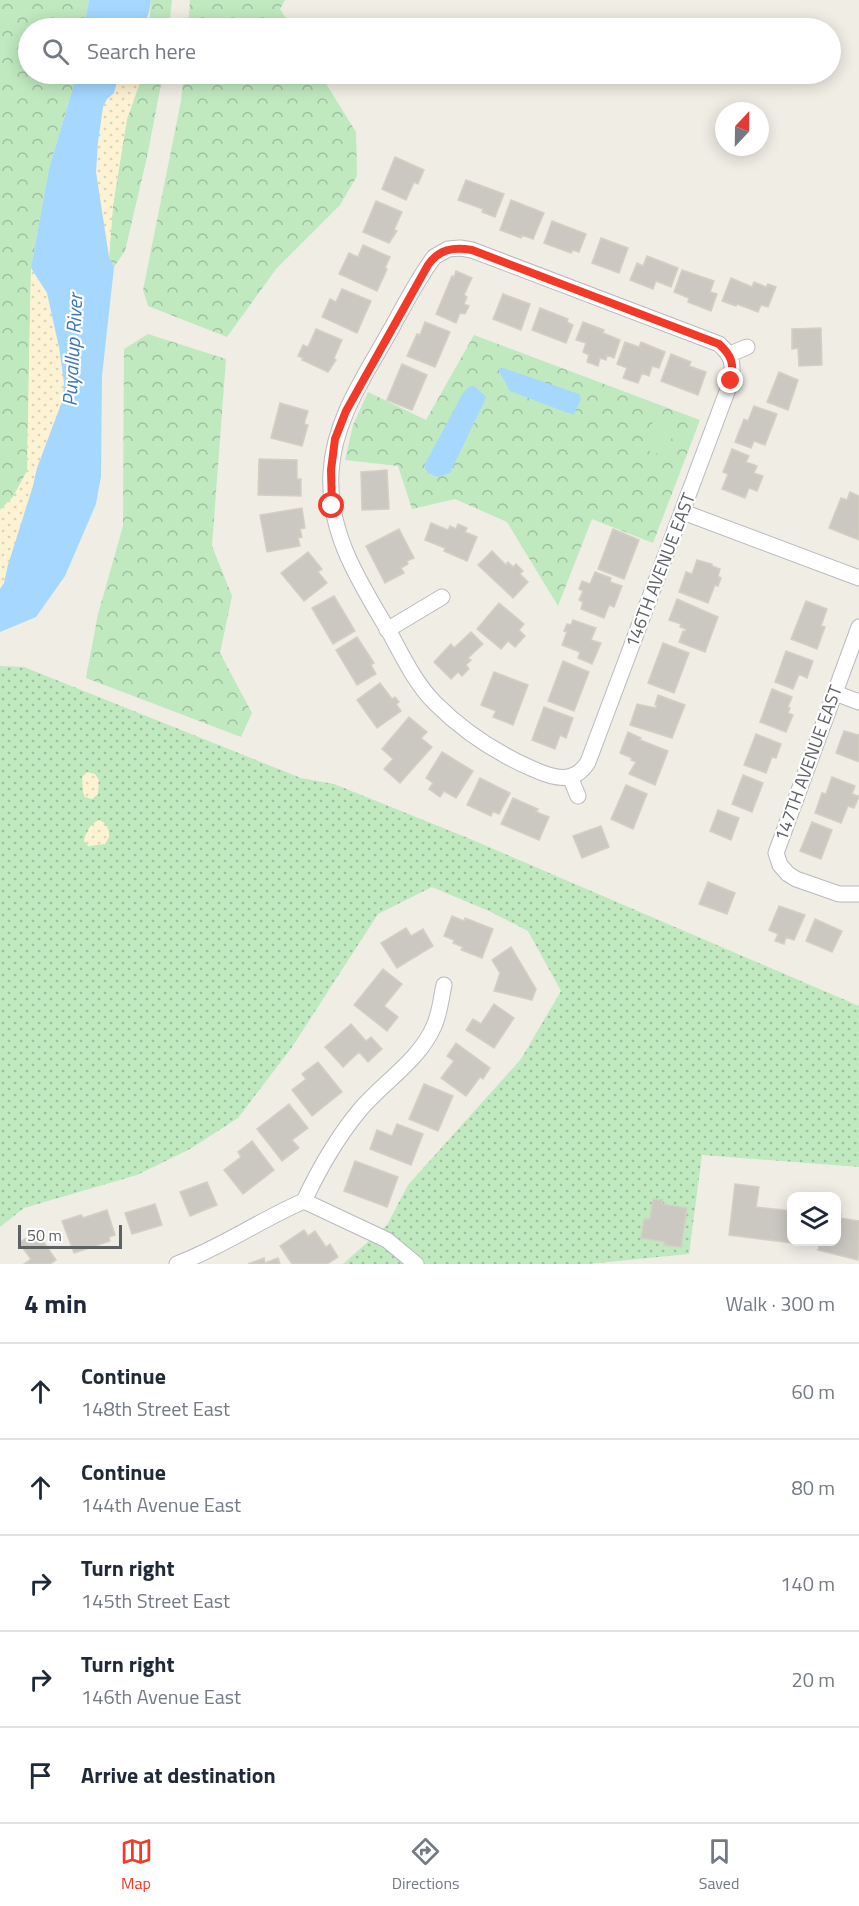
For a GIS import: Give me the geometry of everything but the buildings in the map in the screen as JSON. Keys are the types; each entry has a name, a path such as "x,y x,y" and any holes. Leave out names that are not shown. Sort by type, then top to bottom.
{"street":[{"path":"578,796 570,777 556,778 511,759 478,740 434,702 415,678 356,577 335,525 331,470 335,439 353,397 428,265 445,242 472,250 719,344 730,354 747,347"},
{"name":"146TH AVENUE EAST","path":"570,777 584,769 588,762 683,512 731,381 733,361 730,354"},
{"path":"683,512 859,578"},
{"path":"387,630 442,597"},
{"name":"147TH AVENUE EAST","path":"859,627 777,846 776,854 780,865 796,879 839,894 859,894"},
{"path":"835,693 859,702"},
{"path":"177,1264 203,1254 303,1201 319,1169 348,1124 416,1053 426,1039 434,1025 444,985"},
{"path":"303,1201 387,1240 417,1264"}],"green space":[{"path":"0,0 89,0 86,18 18,18 18,84 74,84 49,169 31,268 27,471 13,497 0,510"},
{"path":"151,0 172,0 170,18 150,18"},
{"path":"190,0 285,0 280,9 286,18 189,18"},
{"path":"139,84 161,84 125,251 114,267 109,257 113,205 127,119"},
{"path":"183,84 326,84 356,132 357,176 340,205 276,269 227,337 148,306 143,290"},
{"path":"148,334 226,359 212,546 232,596 220,653 252,713 241,737 86,678 98,614 123,526 124,349"},
{"path":"474,335 700,420 653,543 592,519 558,606 507,522 455,499 412,509 398,466 345,460 353,425 368,392 426,420"},
{"path":"653,421 675,429 665,456 643,449"},
{"path":"0,666 24,667 301,778 334,784 468,838 859,1006 859,1167 702,1155 689,1254 588,1264 343,1264 387,1225 408,1185 521,1059 561,991 528,931 489,911 432,887 378,914 292,1047 238,1118 190,1149 137,1175 24,1208 0,1227"}],"sand":[{"path":"116,84 139,84 127,119 113,205 109,257 96,172 103,107 114,93"},
{"path":"31,268 47,293 59,347 64,383 63,399 37,468 4,583 0,589 0,510 13,497 27,471"},
{"path":"87,772 95,774 99,780 98,794 92,799 85,797 83,792 82,777"},
{"path":"99,820 107,827 109,837 105,844 88,846 84,841 86,835 91,826"}],"water":[{"path":"89,0 151,0 146,18 86,18"},
{"name":"Puyallup River","path":"74,84 116,84 114,93 103,107 96,172 109,257 114,267 102,376 101,476 96,504 65,576 36,617 0,632 0,589 4,583 37,468 63,399 64,383 59,347 47,293 31,268 49,169"},
{"path":"503,368 579,394 581,399 574,414 510,391 498,369"},
{"path":"474,386 486,397 450,473 438,477 428,473 424,466 463,393 469,387"}],"route":[{"path":"332,506 330,488 335,439 346,411 428,265 434,257 448,249 472,250 719,344 730,354 733,361 731,381"}]}
